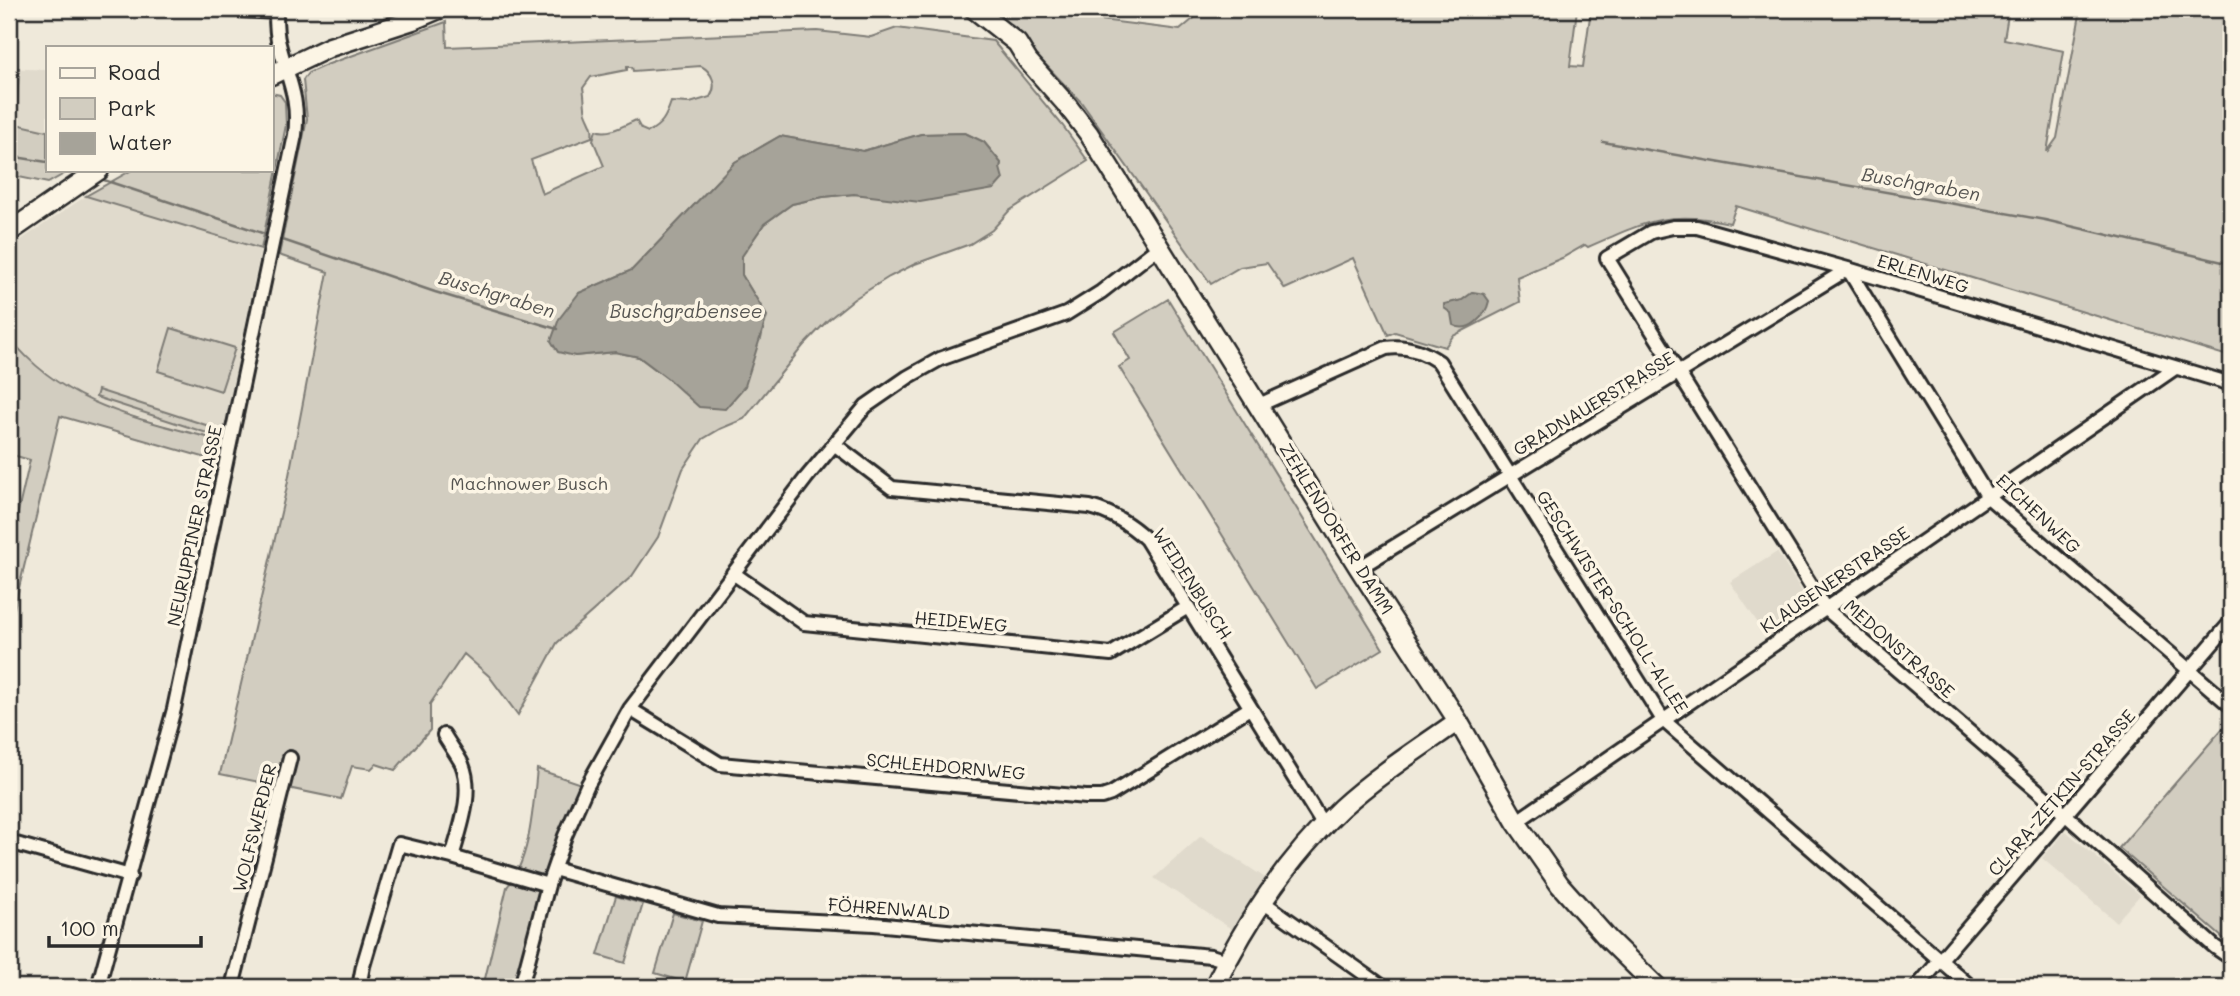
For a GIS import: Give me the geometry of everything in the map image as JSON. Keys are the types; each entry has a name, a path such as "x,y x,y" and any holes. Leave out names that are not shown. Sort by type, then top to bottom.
{"main road":[{"path":"279,71 330,47 439,9"},
{"name":"ZEHLENDORFER DAMM","path":"981,15 1028,61 1089,134 1359,568 1458,721 1516,822 1560,885 1608,939 1657,987"},
{"path":"9,232 96,172"},
{"path":"1214,987 1263,902 1324,825 1361,792 1458,721"}],"street":[{"path":"223,9 276,10"},
{"name":"NEURUPPINER STRASSE","path":"98,987 174,709 296,124 293,87 279,71 276,10"},
{"name":"ERLENWEG","path":"1607,258 1651,232 1673,227 1697,227 2231,384"},
{"path":"521,987 554,869 587,786 630,709 834,444 866,407 908,377 940,359 1066,314 1101,292 1159,247"},
{"name":"MEDONSTRASSE","path":"1607,258 1825,608 2215,947 2231,958"},
{"name":"GRADNAUERSTRASSE","path":"1359,568 1848,270"},
{"name":"EICHENWEG","path":"1848,270 1988,497 2231,706"},
{"name":"GESCHWISTER-SCHOLL-ALLEE","path":"1259,405 1386,348 1401,345 1439,362 1663,720 1971,987"},
{"name":"KLAUSENERSTRASSE","path":"1516,822 2175,368"},
{"name":"WEIDENBUSCH","path":"834,444 892,488 1090,507 1117,517 1133,527 1146,539 1324,825"},
{"name":"HEIDEWEG","path":"733,573 804,623 1111,654 1188,607"},
{"name":"CLARA-ZETKIN-STRASSE","path":"1917,987 2231,622"},
{"name":"SCHLEHDORNWEG","path":"630,709 720,764 1094,797 1111,794 1250,708"},
{"path":"444,735 462,765 467,789 465,811 452,856"},
{"name":"WOLFSWERDER","path":"232,987 290,758"},
{"path":"9,842 130,876"},
{"path":"359,987 399,844 452,856 548,885"},
{"name":"FÖHRENWALD","path":"554,869 719,916 963,931 1211,956 1227,961"},
{"path":"1263,902 1383,987"}],"shaded area":[{"path":"9,68 46,70 46,131 16,124"},
{"path":"86,196 261,249 222,441 98,405 68,389 21,352 9,337 9,248"},
{"path":"1777,552 1810,604 1766,635 1730,582"},
{"path":"2066,831 2140,895 2116,922 2042,858"},
{"path":"1201,836 1267,879 1233,930 1154,878"}],"green space":[{"path":"993,9 1013,9 1180,30 1205,9 1577,9 1570,66 1583,67 1591,9 2009,9 2004,39 2064,51 2047,152 2057,138 2081,9 2231,9 2231,357 1736,206 1730,223 1672,218 1641,225 1588,247 1585,245 1517,277 1520,302 1453,336 1445,347 1395,332 1388,335 1353,258 1285,289 1267,263 1240,267 1211,284 1081,102"},
{"name":"Machnower Busch","path":"446,22 447,47 817,31 871,37 897,28 993,41 1063,126 1088,161 1009,211 992,230 970,244 915,264 854,299 828,320 803,346 744,419 703,439 683,469 658,537 632,576 557,643 518,715 489,676 464,654 430,704 430,730 395,770 376,764 371,769 352,766 341,799 220,774 286,491 328,272 279,255 307,119 303,80 308,73","holes":["701,66 713,79 714,88 710,97 690,103 671,102 663,120 648,132 641,129 636,120 611,131 596,130 593,140 604,166 542,194 531,160 592,137 583,88 591,77 627,70 627,67 632,67 633,71","965,133 984,142 1001,163 1000,168 875,196 854,194 792,204 764,224 742,256 742,275 766,316 761,339 667,378 639,357 615,352 575,356 579,293 632,270 735,162 780,136 863,151 921,134"]},
{"path":"9,68 19,68 16,124 46,131 46,172 67,172 48,183 9,175"},
{"path":"273,93 280,95 285,102 286,125 261,249 86,196 128,172 273,172"},
{"path":"1168,299 1383,649 1317,689 1119,367 1130,360 1114,332"},
{"path":"171,328 235,348 221,391 158,371"},
{"path":"9,337 31,361 54,380 79,395 134,417 222,441 217,461 60,416 9,630 9,551 30,460 9,454"},
{"path":"98,390 212,427 210,434 96,397"},
{"path":"2229,721 2231,723 2231,945 2119,848"},
{"path":"537,769 587,786 565,836 521,987 483,987 507,887 526,847"},
{"path":"616,896 643,904 625,963 598,955"},
{"path":"673,913 702,921 685,982 655,973"}],"water":[{"name":"Buschgrabensee","path":"965,133 984,142 1001,163 1003,179 994,189 920,202 854,194 823,197 792,204 764,224 742,256 742,275 767,316 745,386 725,409 699,407 639,357 615,352 575,356 558,352 551,341 559,319 579,293 632,270 735,162 780,136 863,151 921,134"},
{"path":"1473,292 1484,294 1489,301 1481,318 1465,327 1453,325 1451,313 1444,308 1444,304 1462,300"}],"waterway":[{"name":"Buschgraben","path":"1603,142 2045,220 2231,264"},
{"name":"Buschgraben","path":"9,156 46,162"},
{"name":"Buschgraben","path":"101,179 271,236"},
{"name":"Buschgraben","path":"277,238 435,292 557,329"}]}
